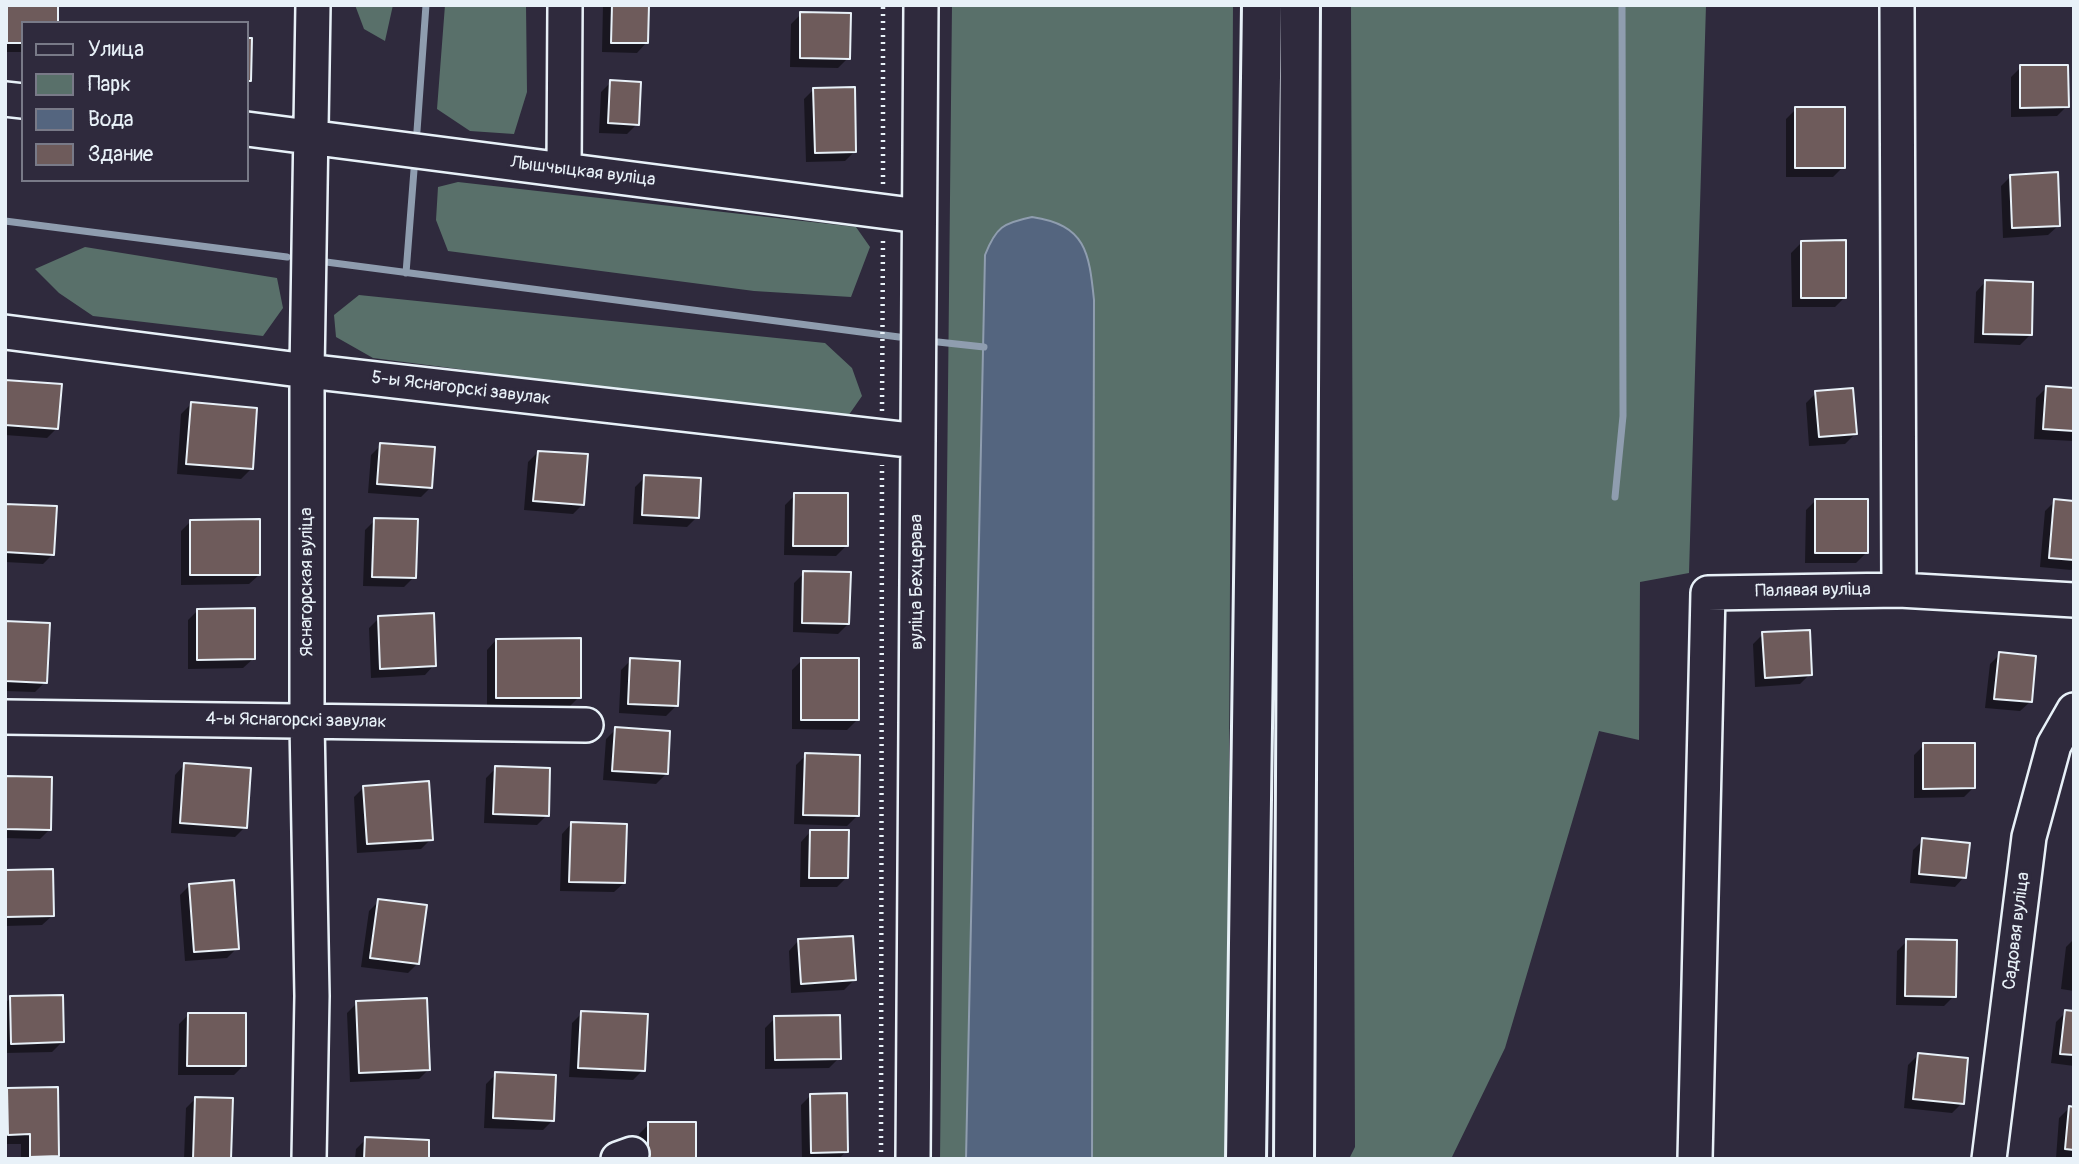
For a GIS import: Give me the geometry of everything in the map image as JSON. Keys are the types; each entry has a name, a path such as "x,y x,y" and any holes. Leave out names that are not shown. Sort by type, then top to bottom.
{"highway":[{"path":"1246,1159 1262,5"},
{"path":"1294,1159 1300,5"}],"street":[{"name":"Яснагорская вуліца","path":"309,1159 312,996 307,722 307,371 313,5"},
{"path":"564,169 565,5"},
{"name":"вуліца Бехцерава","path":"913,1159 921,5"},
{"path":"1897,5 1899,590 2074,600"},
{"name":"Лышчыцкая вуліца","path":"248,129 919,216"},
{"name":"5-ы Яснагорскі завулак","path":"5,332 307,371 918,441"},
{"name":"Палявая вуліца","path":"1695,1159 1708,593 1899,590"},
{"name":"Садовая вуліца","path":"1989,1159 2028,837 2054,745 2074,710"},
{"name":"4-ы Яснагорскі завулак","path":"5,717 586,725"}],"path":[{"path":"881,1159 883,5"}],"green space":[{"path":"355,5 393,5 385,41 364,29"},
{"path":"445,5 526,5 527,92 514,134 470,131 437,109"},
{"path":"952,5 1233,5 1227,1159 940,1159"},
{"path":"1351,5 1706,5 1689,573 1640,582 1639,740 1599,731 1505,1048 1452,1157 1447,1159 1349,1159 1355,1147"},
{"path":"458,182 856,227 870,247 851,297 754,291 448,251 436,220 438,187"},
{"path":"85,247 277,278 283,308 263,336 93,316 59,293 35,269"},
{"path":"359,295 825,343 852,368 862,396 846,419 373,358 336,337 334,315"}],"water":[{"path":"1032,217 1050,221 1074,234 1090,268 1094,300 1092,1159 966,1159 985,255 997,232 1007,224"}],"building":[{"path":"7,5 58,5 58,21 21,21 21,43 7,43"},
{"path":"612,5 649,5 648,43 611,43"},
{"path":"800,12 851,13 850,59 800,58"},
{"path":"248,38 252,38 251,81 248,81"},
{"path":"2020,65 2068,65 2069,107 2020,108"},
{"path":"610,80 641,82 639,125 608,123"},
{"path":"855,87 856,152 815,153 813,88"},
{"path":"1795,107 1845,107 1845,168 1795,168"},
{"path":"2058,172 2060,226 2012,228 2010,175"},
{"path":"1846,240 1846,298 1801,298 1801,241"},
{"path":"1985,280 2033,282 2032,335 1983,334"},
{"path":"5,380 62,384 58,429 5,425"},
{"path":"2046,386 2074,388 2074,431 2043,429"},
{"path":"1853,388 1857,434 1819,437 1815,391"},
{"path":"191,402 257,408 253,469 186,464"},
{"path":"380,443 435,447 432,488 377,484"},
{"path":"538,451 588,454 584,505 533,501"},
{"path":"644,475 701,478 699,518 642,515"},
{"path":"794,493 848,493 848,546 793,546"},
{"path":"1815,499 1868,499 1868,553 1815,553"},
{"path":"2054,499 2074,501 2074,560 2049,558"},
{"path":"5,504 57,506 54,555 5,552"},
{"path":"374,518 418,519 416,578 372,577"},
{"path":"260,519 260,575 190,575 190,520"},
{"path":"803,571 851,572 849,624 802,623"},
{"path":"255,608 255,659 197,660 197,609"},
{"path":"434,613 436,666 380,669 378,616"},
{"path":"5,621 50,623 47,683 5,681"},
{"path":"1810,630 1812,675 1765,678 1762,632"},
{"path":"581,638 581,698 496,698 496,639"},
{"path":"1999,652 2036,656 2032,702 1994,699"},
{"path":"630,658 680,661 678,706 628,704"},
{"path":"801,658 859,658 859,720 801,720"},
{"path":"615,727 670,731 668,774 612,771"},
{"path":"1923,743 1975,743 1975,788 1923,789"},
{"path":"805,753 860,755 859,816 803,815"},
{"path":"184,763 251,768 247,828 180,823"},
{"path":"495,766 550,768 549,816 493,814"},
{"path":"5,776 52,777 51,830 5,829"},
{"path":"429,781 433,840 367,844 363,786"},
{"path":"571,822 627,824 625,883 569,882"},
{"path":"810,830 849,830 848,878 809,878"},
{"path":"1922,838 1970,843 1966,878 1919,874"},
{"path":"53,869 54,916 5,917 5,870"},
{"path":"234,880 239,949 194,952 189,884"},
{"path":"378,899 427,905 419,964 370,958"},
{"path":"853,936 856,980 801,984 798,939"},
{"path":"1906,939 1957,940 1956,997 1905,996"},
{"path":"63,995 64,1042 11,1044 10,996"},
{"path":"427,998 430,1070 359,1073 356,1001"},
{"path":"2065,1010 2074,1011 2074,1055 2060,1054"},
{"path":"581,1011 648,1014 645,1071 578,1068"},
{"path":"188,1013 246,1013 246,1066 187,1066"},
{"path":"840,1015 841,1059 775,1060 774,1016"},
{"path":"1918,1053 1968,1058 1964,1104 1913,1099"},
{"path":"495,1072 556,1075 554,1121 493,1118"},
{"path":"58,1087 59,1156 30,1157 30,1134 8,1135 7,1088"},
{"path":"847,1093 848,1152 811,1153 810,1094"},
{"path":"195,1097 233,1098 231,1159 193,1159"},
{"path":"2069,1106 2074,1107 2074,1150 2065,1149"},
{"path":"648,1122 696,1122 696,1159 648,1159"},
{"path":"365,1137 429,1140 429,1159 364,1159"}],"waterway":[{"path":"417,131 426,5"},
{"path":"1615,497 1623,416 1622,5"},
{"path":"406,273 414,170"},
{"path":"5,221 287,257"},
{"path":"326,262 899,337"},
{"path":"938,342 984,347"}]}
